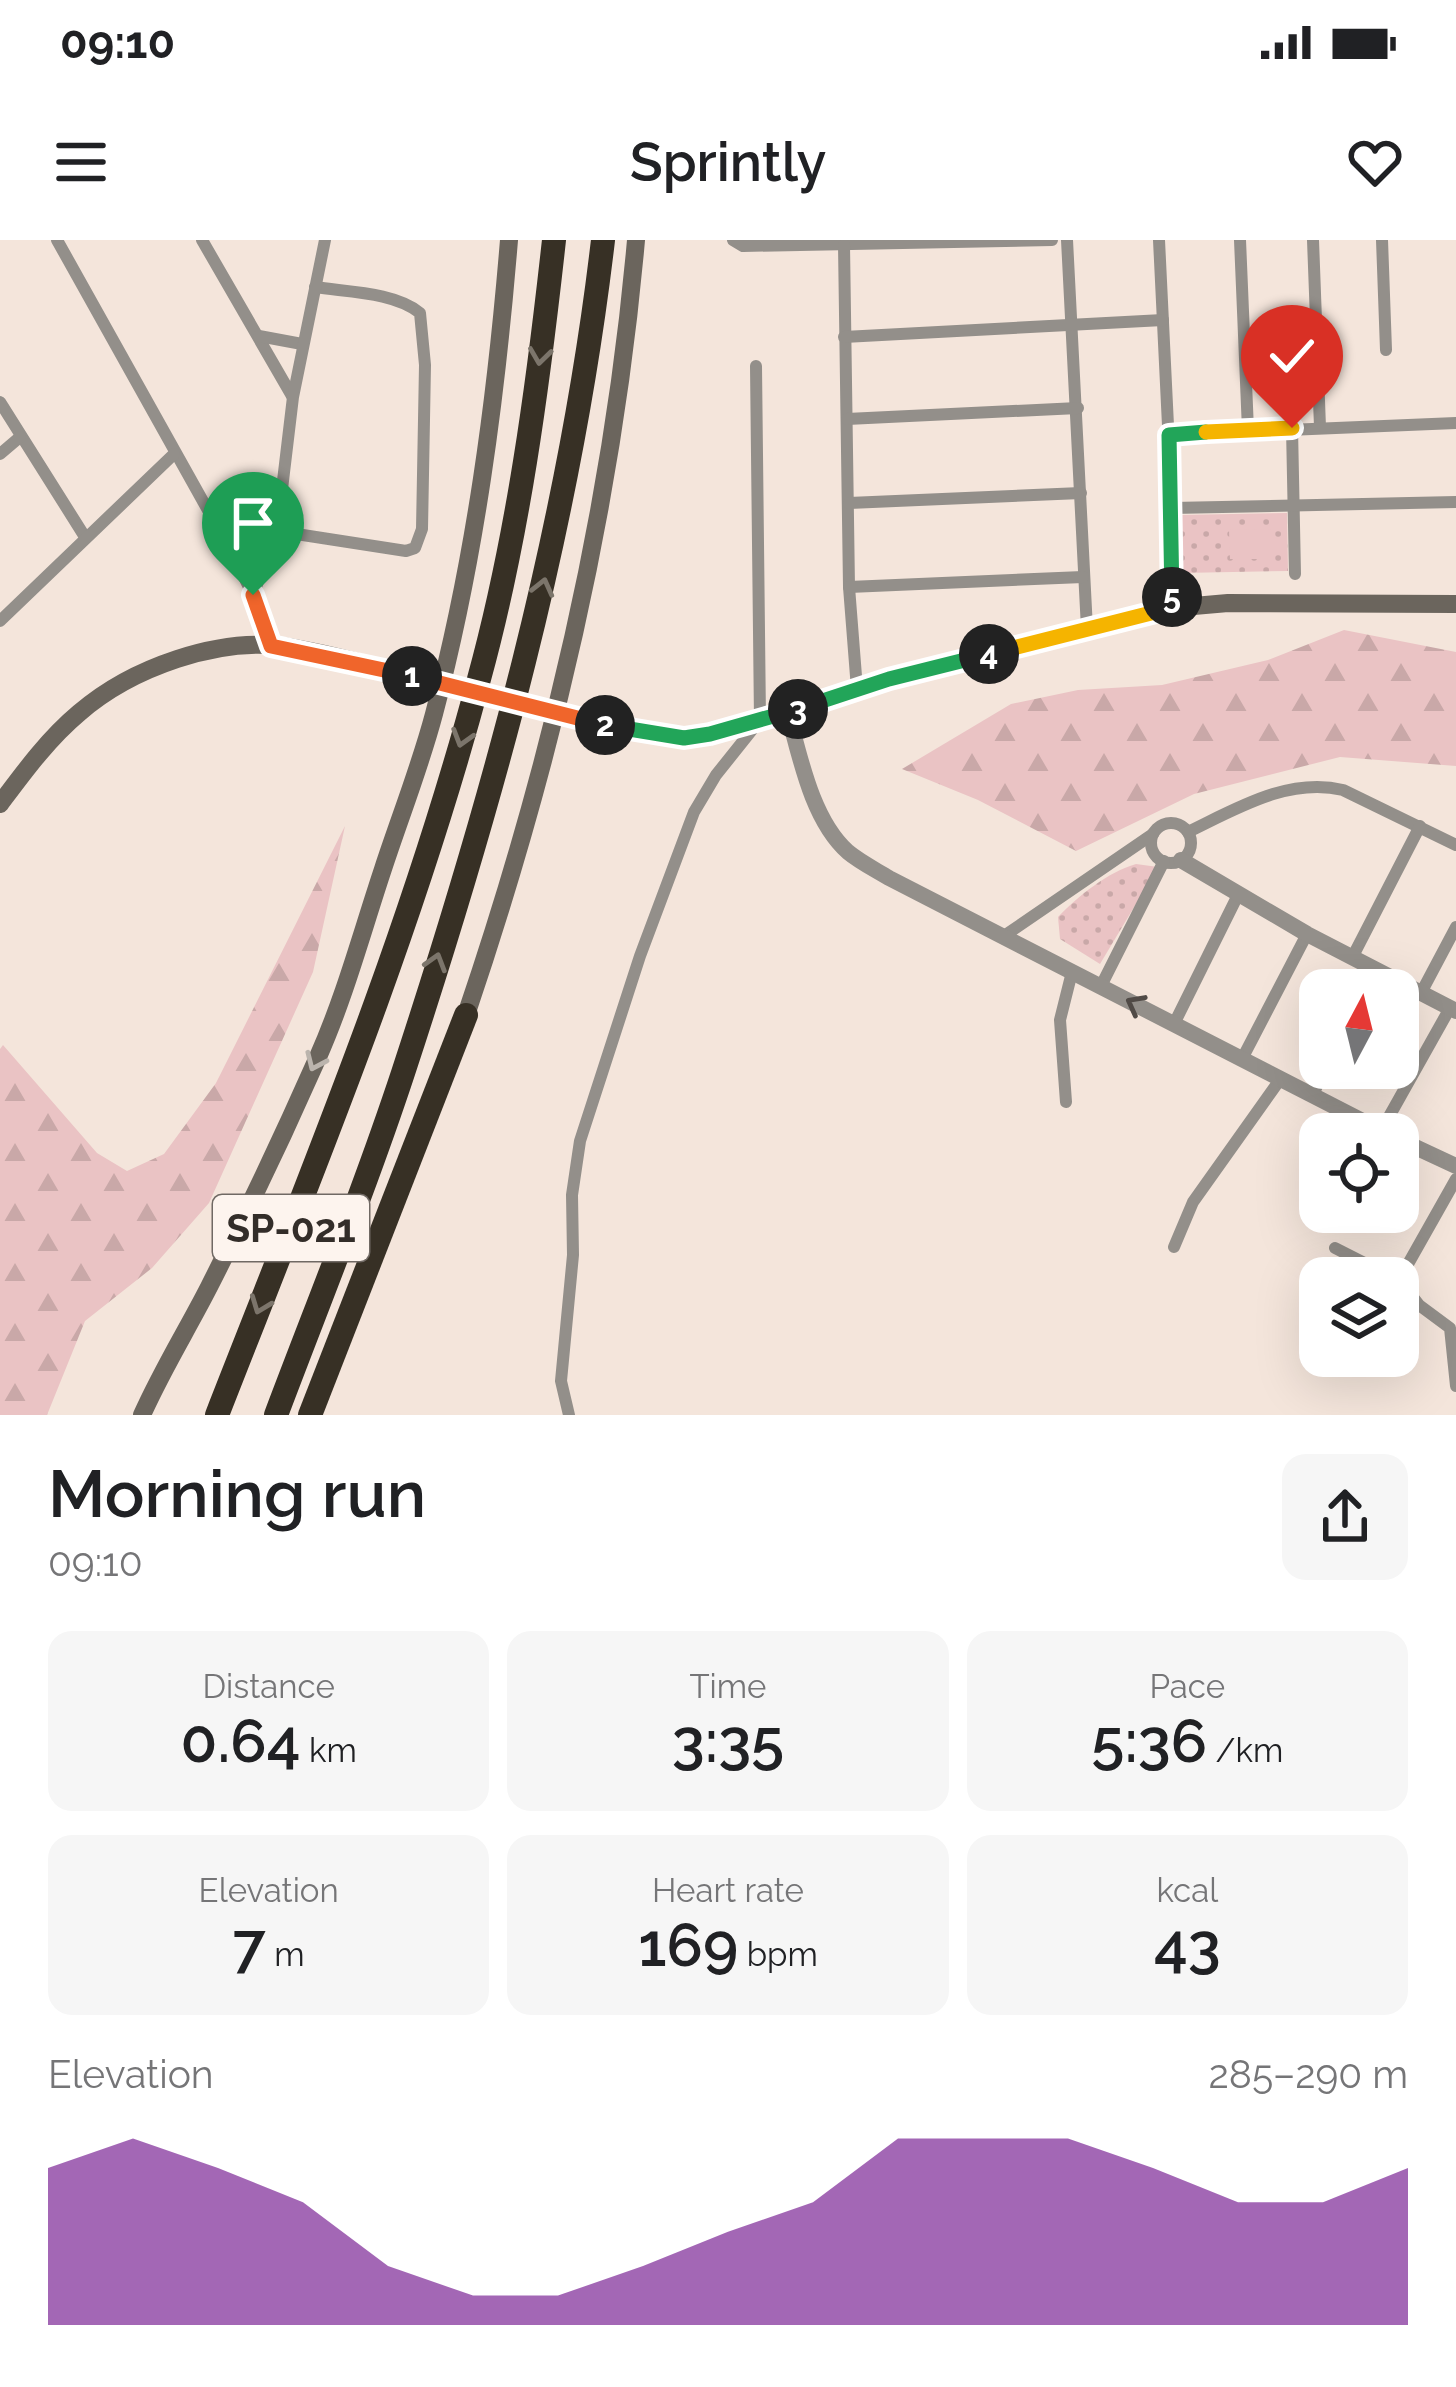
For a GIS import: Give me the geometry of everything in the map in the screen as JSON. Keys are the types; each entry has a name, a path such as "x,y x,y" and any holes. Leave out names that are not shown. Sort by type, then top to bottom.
{"highway":[{"name":"SP-021","path":"217,1415 400,941 480,676 535,390 554,240"},
{"name":"SP-021","path":"276,1415 403,1074 518,686 555,533 585,375 603,240"},
{"path":"310,1415 466,1015"},
{"path":"326,1415 454,1064 466,1015"}],"main road":[{"path":"142,1415 166,1360 207,1291 319,1055 358,955 413,782 434,714 470,551 495,391 509,240"},
{"path":"466,1015 505,897 578,615 611,444 636,240"},
{"path":"0,804 38,754 80,712 121,684 163,664 211,652 271,646 406,674 580,720 684,738 1171,608 1228,603 1456,604"}],"street":[{"path":"57,240 253,595 271,646"},
{"path":"202,240 293,397"},
{"path":"253,595 277,531 293,397 325,240"},
{"path":"734,240 743,246 1052,240"},
{"path":"1067,240 1087,629"},
{"path":"1159,240 1172,508 1171,608"},
{"path":"1240,240 1248,430"},
{"path":"1312,240 1320,427"},
{"path":"1382,240 1386,350"},
{"path":"844,245 849,587 857,689"},
{"path":"277,531 406,551 415,548 422,529 421,313 412,306 315,287"},
{"path":"844,338 1163,320"},
{"path":"259,336 302,344"},
{"path":"568,1415 561,1381 573,1255 572,1196 586,1120 694,812 716,775 760,720 756,366"},
{"path":"0,402 85,537"},
{"path":"847,419 1078,409"},
{"path":"1169,435 1456,423"},
{"path":"1292,428 1295,574"},
{"path":"0,454 20,436"},
{"path":"0,621 174,454"},
{"path":"849,503 1081,493"},
{"path":"1172,508 1456,502"},
{"path":"849,587 1083,577"},
{"path":"788,712 820,811 849,853 889,878 1346,1113"},
{"path":"1188,832 1252,802 1307,785 1343,790 1456,845"},
{"path":"1004,936 1167,824 1179,824 1188,832 1190,848 1167,859 1101,986"},
{"path":"1353,956 1420,826"},
{"path":"1153,834 1167,859"},
{"path":"1120,858 1167,859 1375,969"},
{"path":"1174,1024 1238,895"},
{"path":"1400,1113 1453,1009 1421,992 1456,927"},
{"path":"1242,1059 1307,934"},
{"path":"1066,1102 1060,1020 1072,972"},
{"path":"1174,1247 1193,1202 1279,1081"},
{"path":"1312,1096 1316,1089"},
{"path":"1419,1148 1456,1166"},
{"path":"1411,1257 1456,1179"},
{"path":"1335,1248 1353,1257"},
{"path":"1419,1305 1450,1328 1456,1386"}],"green space":[{"path":"1287,513 1288,571 1181,573 1180,515"},
{"path":"1272,529 1272,559 1230,559 1229,530"},
{"path":"1344,630 1456,652 1456,766 1340,757 1194,794 1076,851 978,800 902,769 1011,704 1078,690 1162,685 1268,660"},
{"path":"345,826 313,972 209,1203 152,1268 85,1321 47,1415 0,1415 0,1049 3,1045 97,1153 127,1171 164,1154 216,1083"},
{"path":"1136,864 1158,867 1100,964 1060,939 1058,917 1066,909 1104,879"}],"route":[{"path":"253,595 271,646 406,674 580,720 684,738 710,734 889,679 1171,608 1169,435 1292,428"}]}
